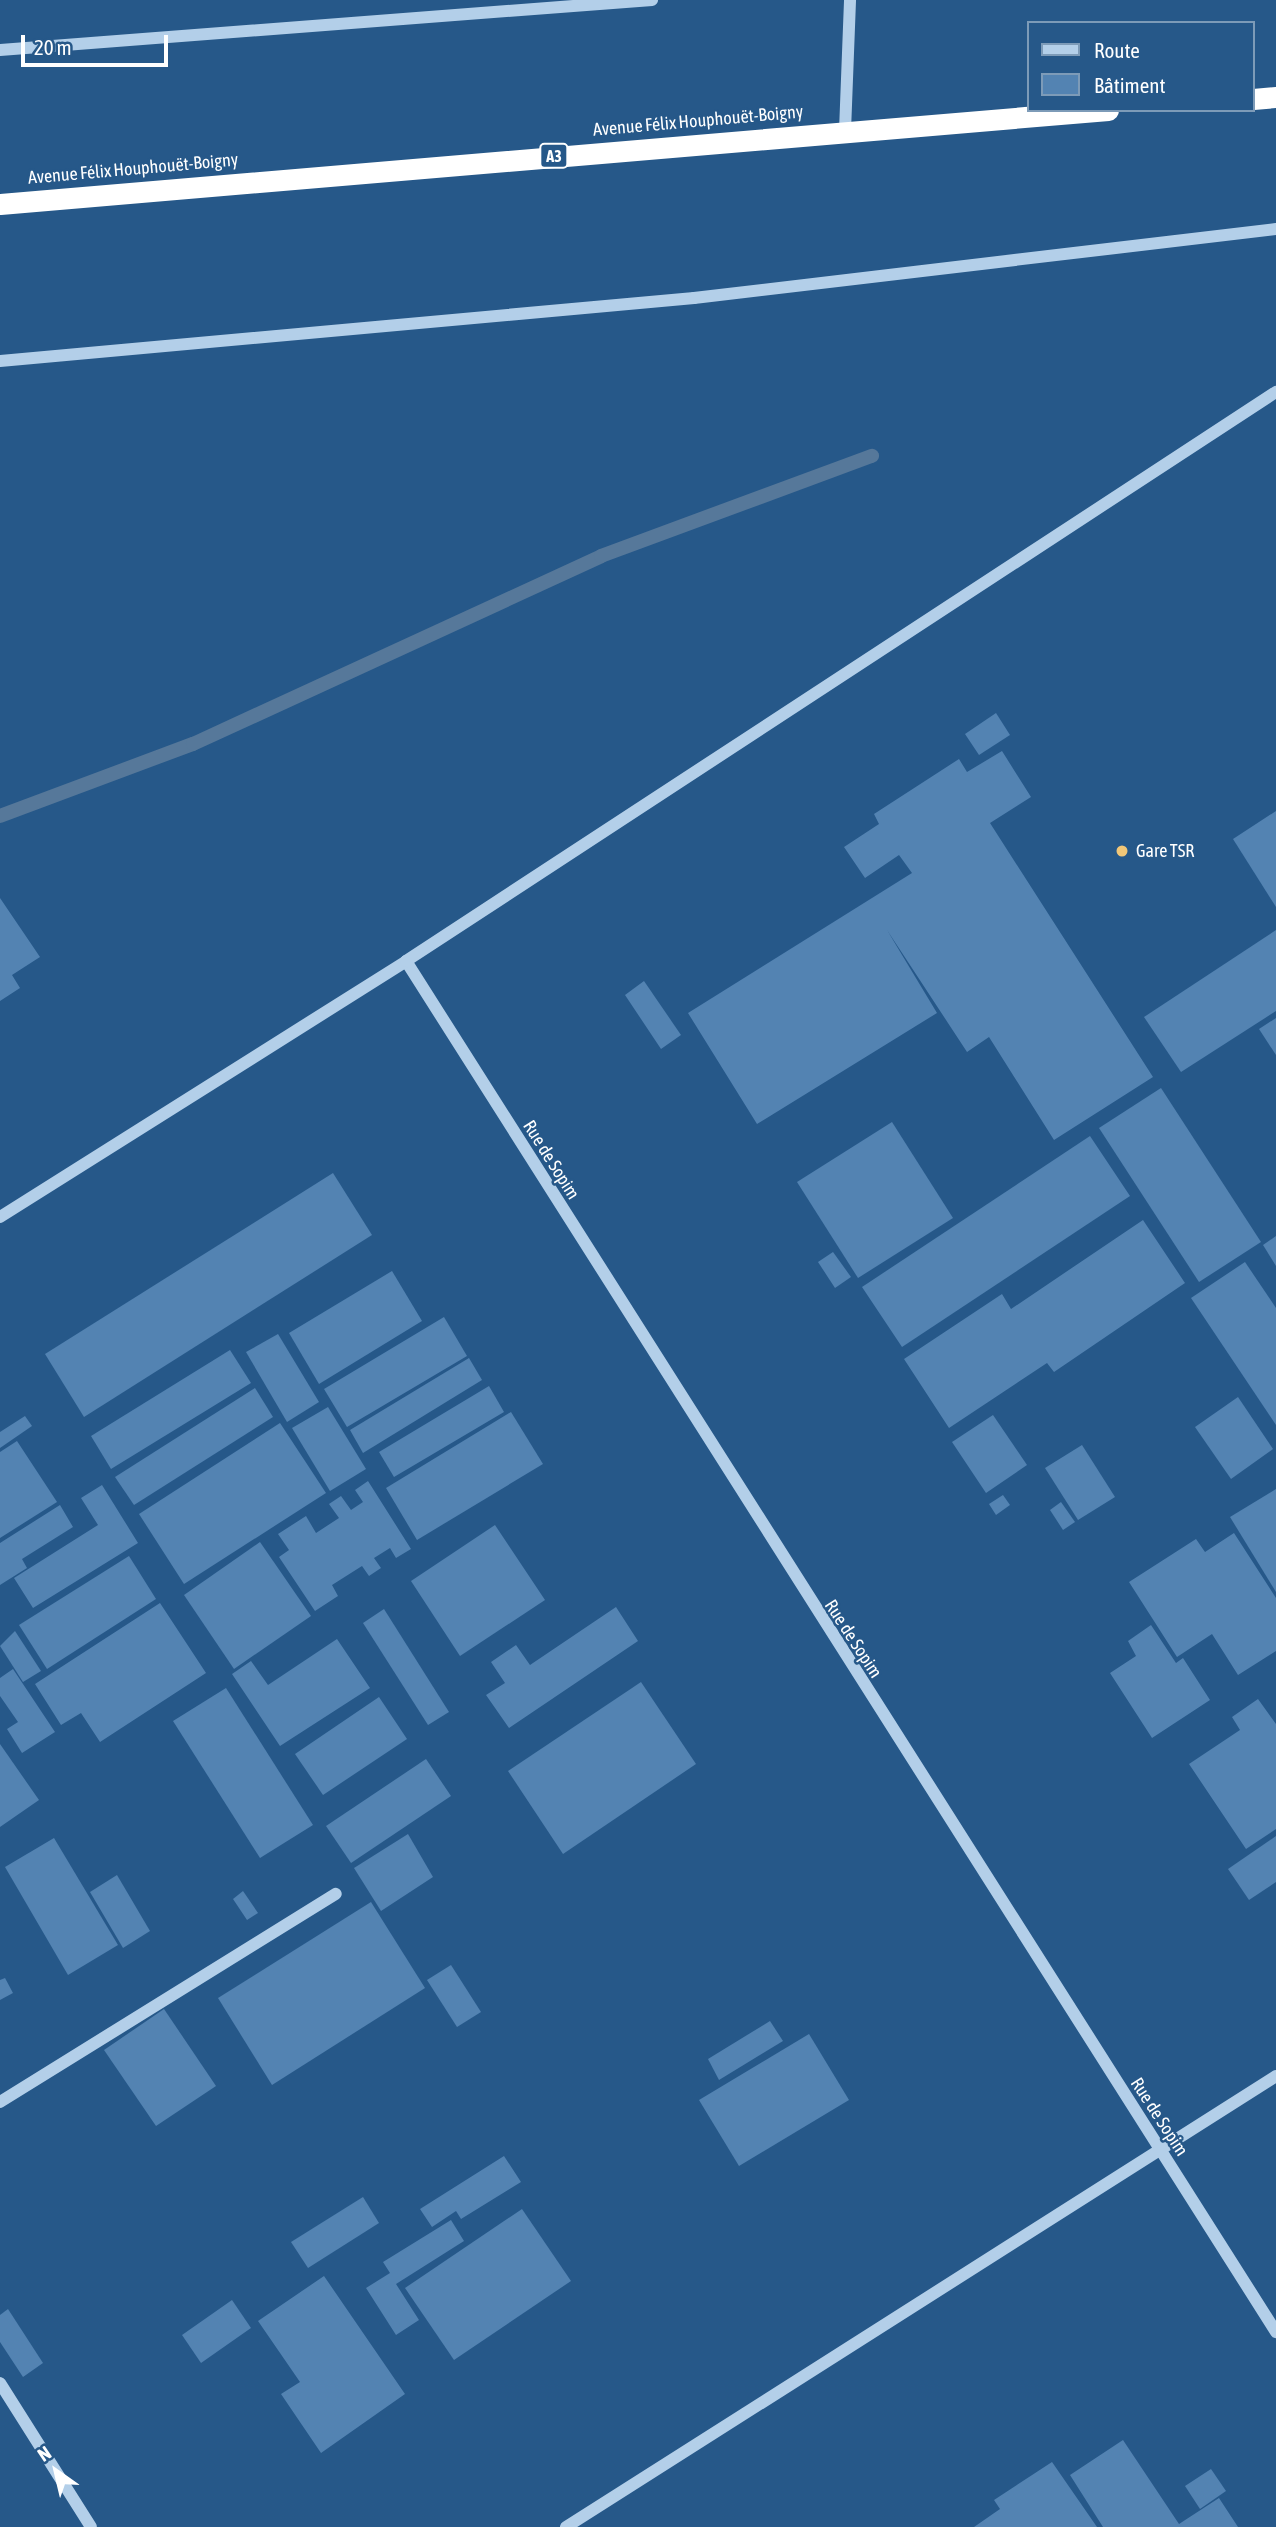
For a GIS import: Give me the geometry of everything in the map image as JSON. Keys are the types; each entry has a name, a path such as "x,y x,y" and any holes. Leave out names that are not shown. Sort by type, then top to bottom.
{"highway":[{"path":"1255,99 1276,97"},
{"name":"Avenue Félix Houphouët-Boigny","path":"0,204 1083,112"}],"street":[{"path":"0,50 652,0"},
{"path":"845,131 850,0"},
{"path":"0,360 694,298 1276,229"},
{"path":"0,1217 406,961 1276,392"},
{"name":"Rue de Sopim","path":"406,961 1276,2332"},
{"path":"0,2102 336,1894"},
{"path":"566,2527 1276,2076"},
{"path":"0,2383 91,2527"}],"building":[{"path":"996,713 1010,735 979,755 965,734"},
{"path":"1002,751 1031,797 990,823 1153,1077 1054,1140 989,1037 967,1052 887,930 937,1013 757,1124 688,1013 912,873 899,855 865,878 844,847 879,824 874,814 959,759 967,772"},
{"path":"1276,811 1276,907 1233,839"},
{"path":"0,898 40,957 12,975 20,988 0,1001"},
{"path":"1276,930 1276,1011 1181,1072 1144,1017"},
{"path":"644,981 681,1035 661,1049 625,995"},
{"path":"1276,1018 1276,1055 1259,1029"},
{"path":"1161,1088 1261,1242 1199,1282 1099,1128"},
{"path":"892,1122 953,1218 858,1278 797,1182"},
{"path":"1090,1136 1130,1196 902,1347 862,1287"},
{"path":"333,1173 372,1235 84,1417 45,1354"},
{"path":"1143,1220 1185,1283 1054,1372 1047,1363 949,1428 904,1359 1002,1294 1011,1309"},
{"path":"1276,1236 1276,1266 1263,1245"},
{"path":"833,1252 851,1277 835,1288 818,1262"},
{"path":"1245,1262 1276,1308 1276,1425 1191,1298"},
{"path":"392,1271 422,1321 319,1384 289,1333"},
{"path":"444,1317 467,1356 347,1427 324,1389"},
{"path":"278,1334 319,1402 287,1422 246,1352"},
{"path":"230,1350 251,1383 111,1469 91,1436"},
{"path":"469,1358 482,1380 363,1453 350,1430"},
{"path":"489,1386 504,1412 394,1477 379,1452"},
{"path":"255,1388 273,1417 134,1505 115,1477"},
{"path":"1238,1397 1273,1449 1231,1479 1195,1427"},
{"path":"328,1407 366,1469 330,1491 292,1428"},
{"path":"511,1412 543,1464 417,1540 386,1488"},
{"path":"993,1415 1027,1465 986,1493 952,1442"},
{"path":"25,1416 32,1426 0,1448 0,1432"},
{"path":"280,1423 326,1493 184,1584 139,1514"},
{"path":"17,1441 57,1502 0,1538 0,1452"},
{"path":"1082,1445 1115,1497 1078,1520 1045,1468"},
{"path":"368,1481 411,1549 396,1558 390,1548 374,1558 381,1568 369,1576 362,1566 332,1585 338,1596 315,1611 279,1557 289,1550 278,1534 306,1516 316,1533 339,1518 329,1504 341,1496 351,1510 363,1502 355,1490"},
{"path":"102,1485 138,1543 33,1608 14,1578 98,1525 81,1498"},
{"path":"1276,1489 1276,1592 1230,1517"},
{"path":"1003,1495 1010,1505 996,1515 989,1504"},
{"path":"1061,1502 1075,1522 1063,1530 1050,1510"},
{"path":"60,1505 73,1527 22,1559 27,1568 0,1585 0,1543"},
{"path":"495,1525 545,1600 460,1656 411,1581"},
{"path":"1234,1533 1276,1598 1276,1651 1238,1675 1212,1634 1177,1657 1129,1582 1196,1539 1205,1552"},
{"path":"260,1542 311,1616 234,1669 184,1595"},
{"path":"129,1556 156,1599 47,1669 19,1625"},
{"path":"160,1603 206,1673 100,1742 81,1713 61,1725 35,1684"},
{"path":"616,1607 638,1641 509,1728 486,1695 505,1683 491,1662 516,1645 530,1665"},
{"path":"384,1609 449,1712 428,1725 363,1623"},
{"path":"1151,1625 1176,1663 1183,1658 1210,1700 1152,1738 1110,1673 1136,1656 1128,1641"},
{"path":"15,1631 41,1671 23,1682 0,1646"},
{"path":"337,1639 370,1688 280,1746 232,1674 251,1661 268,1685"},
{"path":"13,1669 55,1732 22,1753 7,1729 18,1722 0,1696 0,1678"},
{"path":"641,1682 696,1764 563,1854 508,1771"},
{"path":"226,1688 313,1825 260,1858 173,1721"},
{"path":"379,1697 407,1739 323,1795 295,1754"},
{"path":"1258,1699 1276,1724 1276,1829 1246,1849 1189,1764 1240,1730 1232,1717"},
{"path":"0,1744 39,1800 0,1827"},
{"path":"426,1759 451,1796 351,1863 326,1826"},
{"path":"408,1834 433,1877 381,1911 354,1868"},
{"path":"1276,1836 1276,1882 1249,1900 1228,1869"},
{"path":"54,1838 118,1945 68,1975 5,1867"},
{"path":"117,1875 150,1931 123,1948 90,1892"},
{"path":"243,1891 258,1913 247,1920 233,1899"},
{"path":"371,1902 425,1988 272,2085 218,1998"},
{"path":"451,1965 481,2012 457,2027 427,1980"},
{"path":"5,1978 13,1993 0,2000 0,1980"},
{"path":"164,2009 216,2086 156,2126 104,2050"},
{"path":"770,2021 783,2041 719,2080 708,2059"},
{"path":"809,2034 849,2100 739,2166 699,2100"},
{"path":"504,2156 521,2182 461,2219 456,2211 432,2227 420,2209"},
{"path":"363,2197 379,2223 308,2268 291,2242"},
{"path":"522,2209 571,2281 454,2360 405,2288"},
{"path":"451,2220 464,2241 396,2284 419,2320 396,2335 366,2288 390,2273 383,2262"},
{"path":"324,2276 405,2394 321,2453 281,2394 300,2382 258,2321"},
{"path":"232,2300 251,2328 201,2363 182,2335"},
{"path":"8,2309 43,2363 23,2377 0,2342 0,2315"},
{"path":"1123,2440 1179,2524 1219,2498 1238,2527 1103,2527 1070,2475"},
{"path":"1052,2462 1097,2527 974,2527 1000,2509 994,2500"},
{"path":"1211,2469 1226,2491 1200,2509 1185,2486"}],"waterway":[{"path":"0,816 193,744 601,556 872,456"}],"place":[{"name":"Gare TSR","path":"1122,851"}]}
